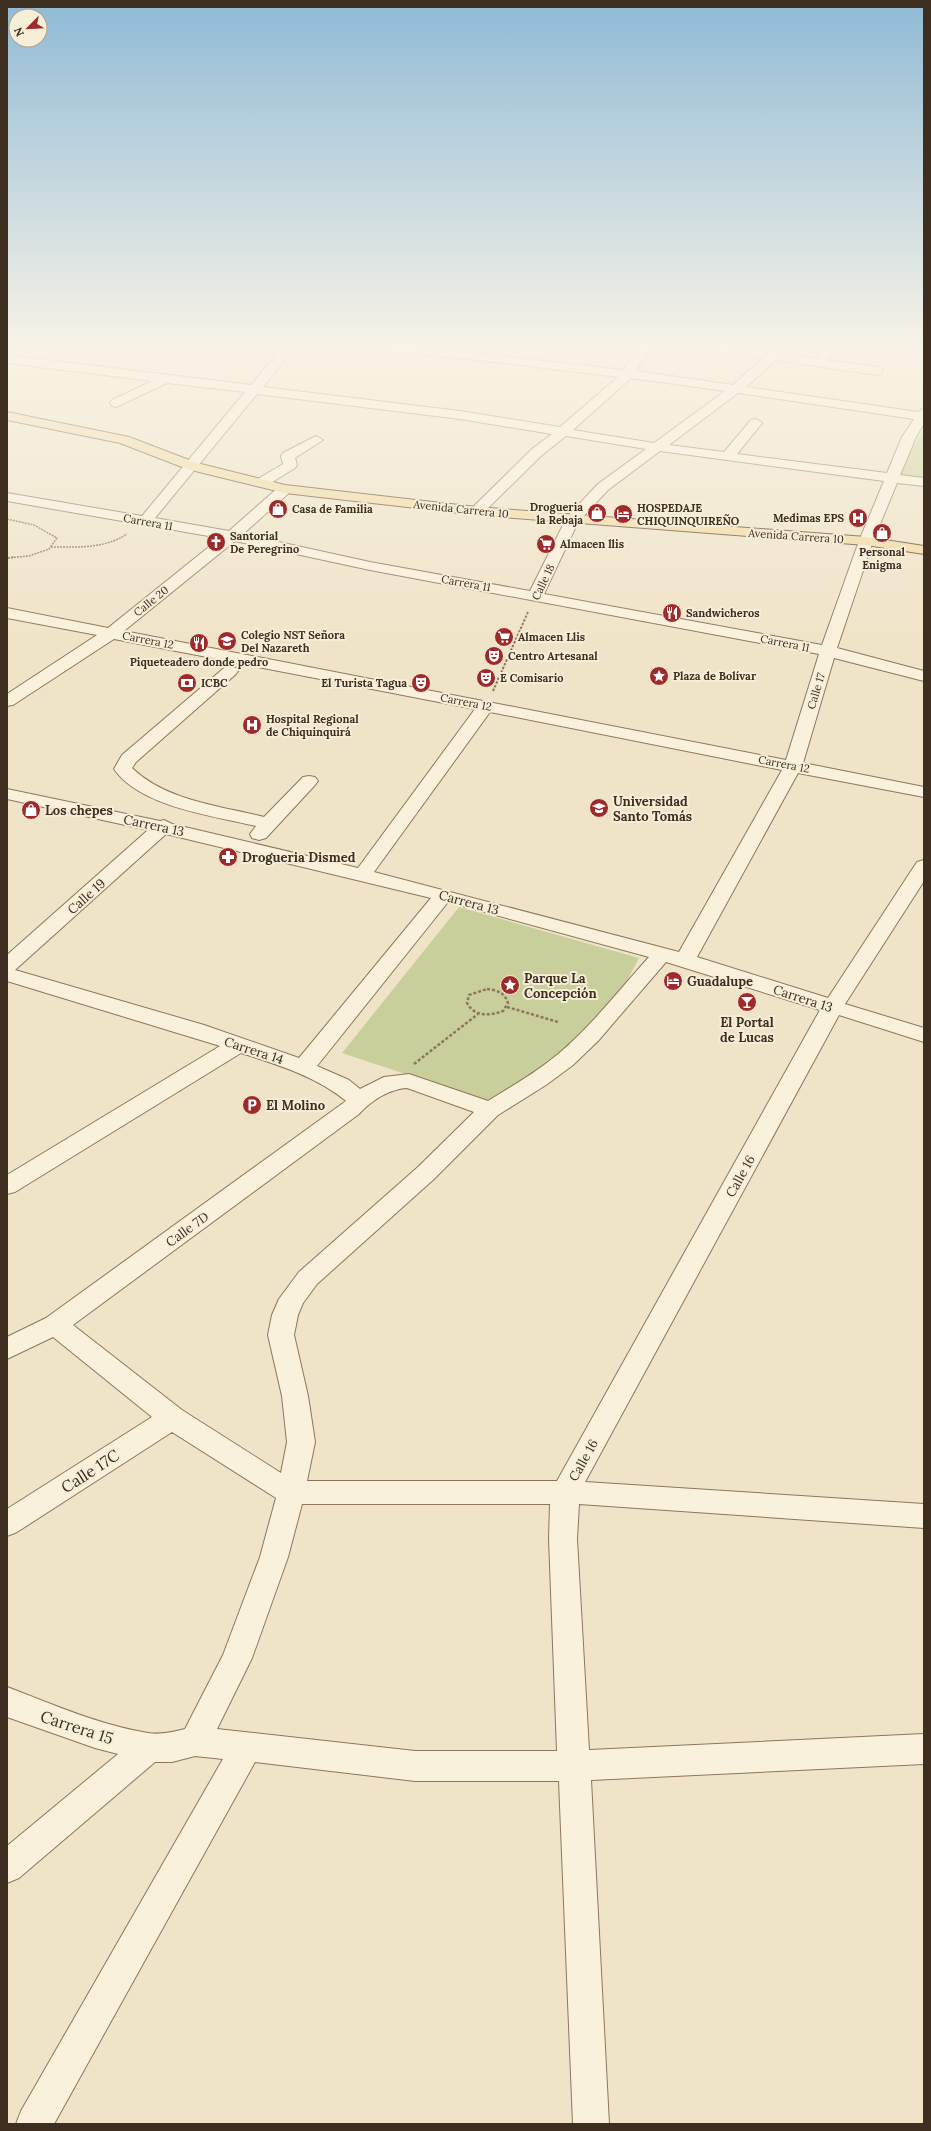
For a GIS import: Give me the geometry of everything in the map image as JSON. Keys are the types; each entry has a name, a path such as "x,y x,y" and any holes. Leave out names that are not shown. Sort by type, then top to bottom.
{"main road":[{"name":"Avenida Carrera 10","path":"130,442 192,466 285,489 477,511 572,520 866,541 924,550"}],"street":[{"path":"144,522 211,442"},
{"path":"262,483 290,464 288,456 312,442"},
{"path":"477,511 518,469 550,442"},
{"path":"630,442 727,457 924,482"},
{"name":"Calle 18","path":"536,595 572,520 610,481 662,442"},
{"path":"727,457 739,442"},
{"name":"Calle 17","path":"685,960 793,766 828,651 866,541 907,442"},
{"name":"Calle 20","path":"8,700 112,633 232,536 285,489"},
{"name":"Carrera 11","path":"7,497 144,522 232,536 370,566 536,595 828,651 924,676"},
{"name":"Carrera 12","path":"7,613 924,792"},
{"path":"230,671 128,759 122,769 129,778 159,795 269,824"},
{"path":"363,874 486,706"},
{"path":"247,846 309,781"},
{"name":"Carrera 13","path":"7,794 164,826 444,895 685,960 832,1008 924,1035"},
{"name":"Calle 19","path":"7,966 164,826"},
{"name":"Calle 16","path":"565,1492 832,1008 924,866"},
{"path":"304,1066 444,895"},
{"path":"662,954 590,1036 566,1060 538,1080 490,1110 426,1173 308,1278 292,1300 285,1315 281,1334 284,1354 295,1396 301,1442 291,1493 274,1557 237,1658 195,1741 414,1766 573,1766 924,1749"},
{"name":"Carrera 14","path":"7,974 239,1044 304,1066 348,1088 357,1095 360,1100"},
{"path":"7,1186 239,1044"},
{"path":"360,1100 392,1082 409,1081 490,1110"},
{"name":"Calle 7D","path":"7,1349 55,1325 351,1109 360,1100"},
{"path":"55,1325 172,1418 291,1493 565,1492 924,1516"},
{"name":"Calle 17C","path":"7,1524 172,1418"},
{"path":"565,1492 563,1539 573,1766 592,2124"},
{"name":"Carrera 15","path":"9,1705 95,1734 149,1748 172,1747 195,1741"},
{"path":"34,2124 247,1747"},
{"path":"7,1867 149,1748"}],"path":[{"path":"7,519 26,521 44,528 57,538 51,548"},
{"path":"7,558 29,556 51,548 83,547 117,542 144,522"},
{"name":"Calle 18","path":"486,706 536,595"},
{"path":"392,1082 478,1014 498,1013 507,1007 508,999 500,992 480,990 469,995 467,1003 468,1007 478,1014"},
{"path":"507,1007 558,1022"}],"green space":[{"path":"916,442 924,442 924,479 897,475"},
{"name":"Parque La Concepción","path":"459,907 639,958 610,1013 546,1074 487,1101 342,1053"}],"place":[{"name":"Casa de Familia","path":"278,509"},
{"name":"Drogueria la Rebaja","path":"597,513"},
{"name":"HOSPEDAJE CHIQUINQUIREÑO","path":"623,514"},
{"name":"Medimas EPS","path":"858,518"},
{"name":"Personal Enigma","path":"882,533"},
{"name":"Santorial De Peregrino","path":"216,542"},
{"name":"Almacen llis","path":"546,544"},
{"name":"Sandwicheros","path":"672,613"},
{"name":"Almacen Llis","path":"504,637"},
{"name":"Colegio NST Señora Del Nazareth","path":"227,641"},
{"name":"Piqueteadero donde pedro","path":"199,643"},
{"name":"Centro Artesanal","path":"494,656"},
{"name":"Plaza de Bolívar","path":"659,676"},
{"name":"E Comisario","path":"486,678"},
{"name":"ICBC","path":"187,683"},
{"name":"El Turista Tagua","path":"421,683"},
{"name":"Hospital Regional de Chiquinquirá","path":"252,725"},
{"name":"Universidad Santo Tomás","path":"599,808"},
{"name":"Los chepes","path":"31,810"},
{"name":"Drogueria Dismed","path":"228,857"},
{"name":"Guadalupe","path":"673,981"},
{"name":"Parque La Concepción","path":"510,985"},
{"name":"El Portal de Lucas","path":"747,1002"},
{"name":"El Molino","path":"252,1105"}]}
